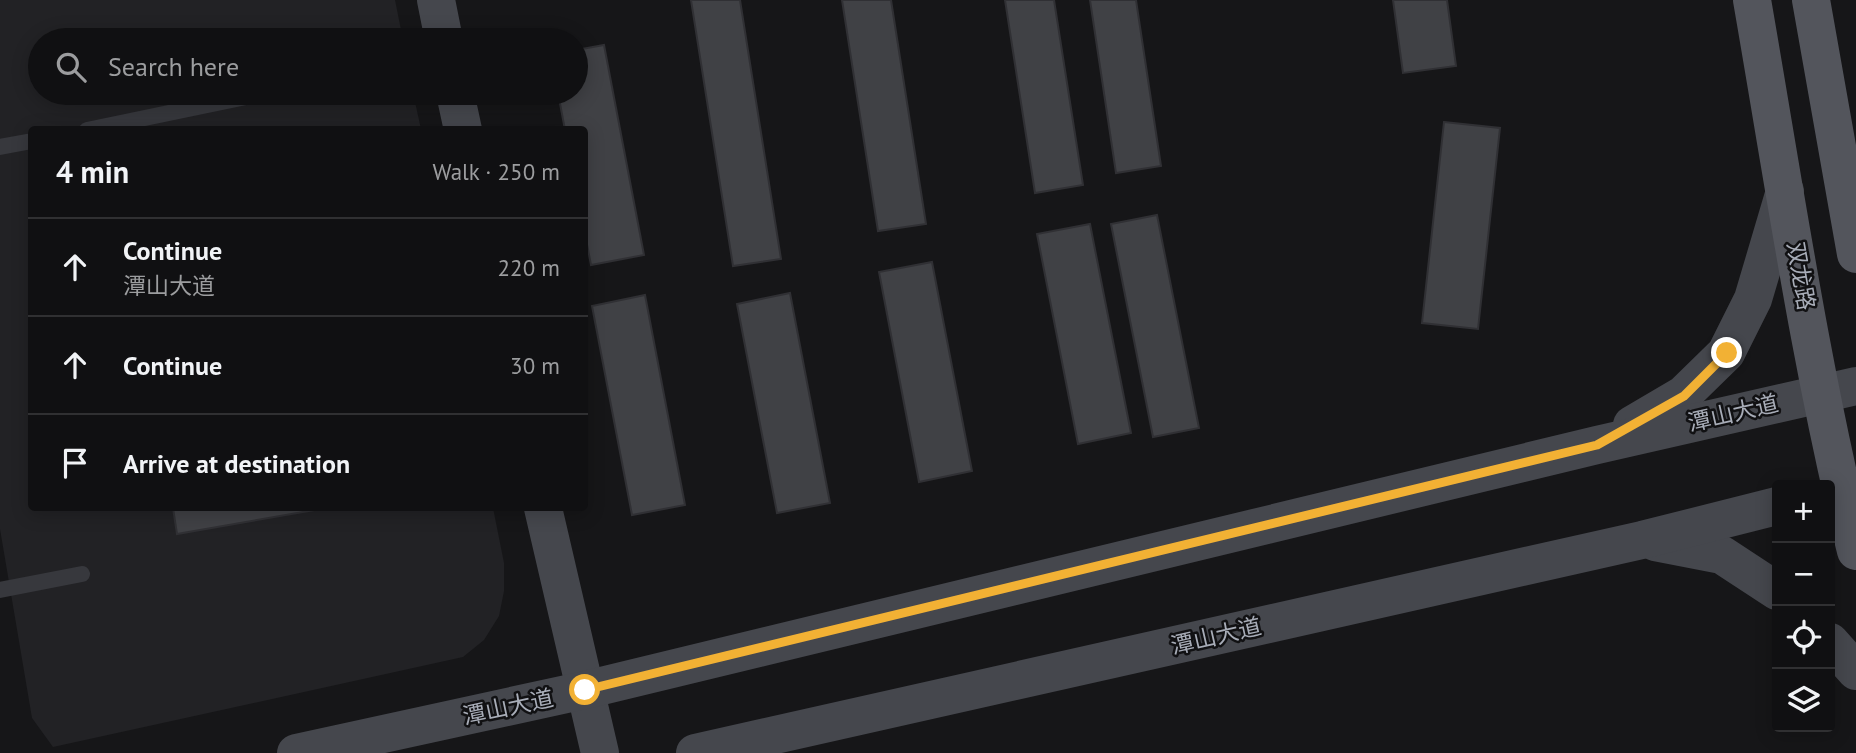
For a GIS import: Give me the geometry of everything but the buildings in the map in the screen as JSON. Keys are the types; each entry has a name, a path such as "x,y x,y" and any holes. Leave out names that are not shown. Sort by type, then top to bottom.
{"main road":[{"path":"436,0 442,28"},
{"name":"双龙路","path":"1752,0 1785,191 1839,389 1842,490 1856,551"},
{"path":"1811,0 1849,190 1856,254"},
{"path":"458,105 462,126"},
{"path":"1597,445 1684,396 1727,353 1752,299 1785,191"},
{"name":"潭山大道","path":"296,753 585,690 1839,389"},
{"name":"潭山大道","path":"695,753 1642,540 1772,507"},
{"path":"544,511 600,753"},
{"path":"1642,540 1722,555 1772,588"},
{"path":"1835,648 1856,671"}],"lane":[{"path":"106,126 207,105"},
{"path":"0,147 28,142"},
{"path":"0,590 82,574"}],"shaded area":[{"path":"0,0 395,0 401,28 28,28 28,105 416,105 420,126 28,126 28,511 494,511 504,563 504,591 499,616 484,640 463,657 53,747 32,718 0,529"}],"route":[{"path":"585,690 1597,445 1684,396 1727,353"}]}
